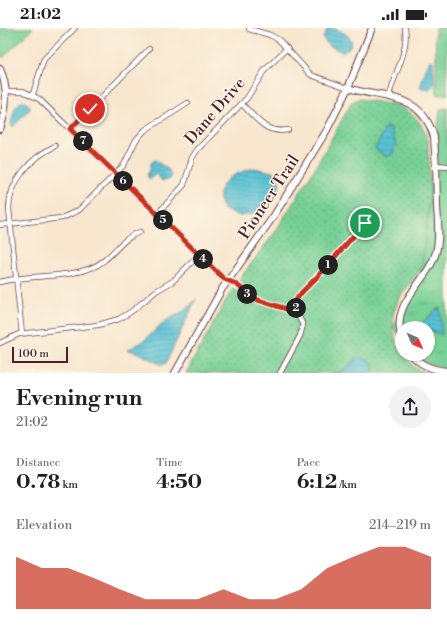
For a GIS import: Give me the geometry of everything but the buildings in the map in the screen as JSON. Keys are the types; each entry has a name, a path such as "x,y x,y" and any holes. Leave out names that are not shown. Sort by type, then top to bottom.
{"street":[{"path":"33,94 44,59 75,28"},
{"name":"Pioneer Trail","path":"175,373 228,280 282,204 327,130 348,88 372,28"},
{"path":"389,96 393,78 406,47 405,28"},
{"path":"250,29 275,37 312,75 348,88 374,95 403,99 413,105 428,121 434,137 436,165 438,233 436,252 429,268 410,294 401,310 400,321"},
{"name":"Dane Drive","path":"157,214 184,185 192,158 197,150 242,104 264,71 287,48"},
{"path":"70,129 150,49"},
{"path":"0,68 6,91 6,110 0,129"},
{"path":"6,91 23,91 33,94 224,279 228,280 258,300 296,312"},
{"path":"0,225 62,218 73,214 85,205 127,162 136,140 144,130 188,103"},
{"path":"242,104 270,130 278,132 288,130"},
{"path":"22,334 18,279 9,203 16,180 43,152 55,146"},
{"path":"436,165 447,166"},
{"path":"280,373 303,325 296,312 296,300 362,225 374,220"},
{"path":"0,282 74,272 91,268 107,259 131,236 140,232"},
{"path":"0,343 13,336 22,334 98,325 119,319 132,311 156,291 173,282 199,255"},
{"path":"420,361 426,366 447,371"}],"green space":[{"path":"0,28 33,28 3,58 0,55"},
{"path":"435,28 447,28 447,95 437,95"},
{"path":"358,99 382,103 401,108 409,112 416,118 423,128 428,140 432,238 423,267 399,298 393,314 395,361 409,361 416,368 425,373 186,373 232,290 238,285 241,277 273,235 314,170 352,102"},
{"path":"447,108 447,370 421,361 435,361 435,321 397,321 420,281 440,109"}],"water":[{"path":"328,28 338,30 348,36 352,42 348,49 342,52 328,45 323,38"},
{"path":"429,61 433,61 435,84 430,90 421,89 420,87"},
{"path":"22,101 27,103 31,108 13,127 11,124 14,111 17,105"},
{"path":"386,127 391,129 396,145 392,155 385,156 375,149"},
{"path":"155,160 169,170 171,177 168,180 162,181 156,174 149,179 147,175 150,170 151,163"},
{"path":"255,168 276,173 280,184 278,192 272,200 263,205 253,214 240,216 224,210 220,201 220,193 226,181 239,173"},
{"path":"196,299 166,363 162,365 134,351 127,350 142,342 164,322 187,309"},
{"path":"438,308 440,309 442,335 435,332 435,321 424,321"},
{"path":"359,357 368,359 371,362 374,366 372,373 336,373 342,371"}],"route":[{"path":"90,109 70,129 224,279 238,285 247,294 258,300 296,312 296,300 298,296 313,282 365,223"}]}
